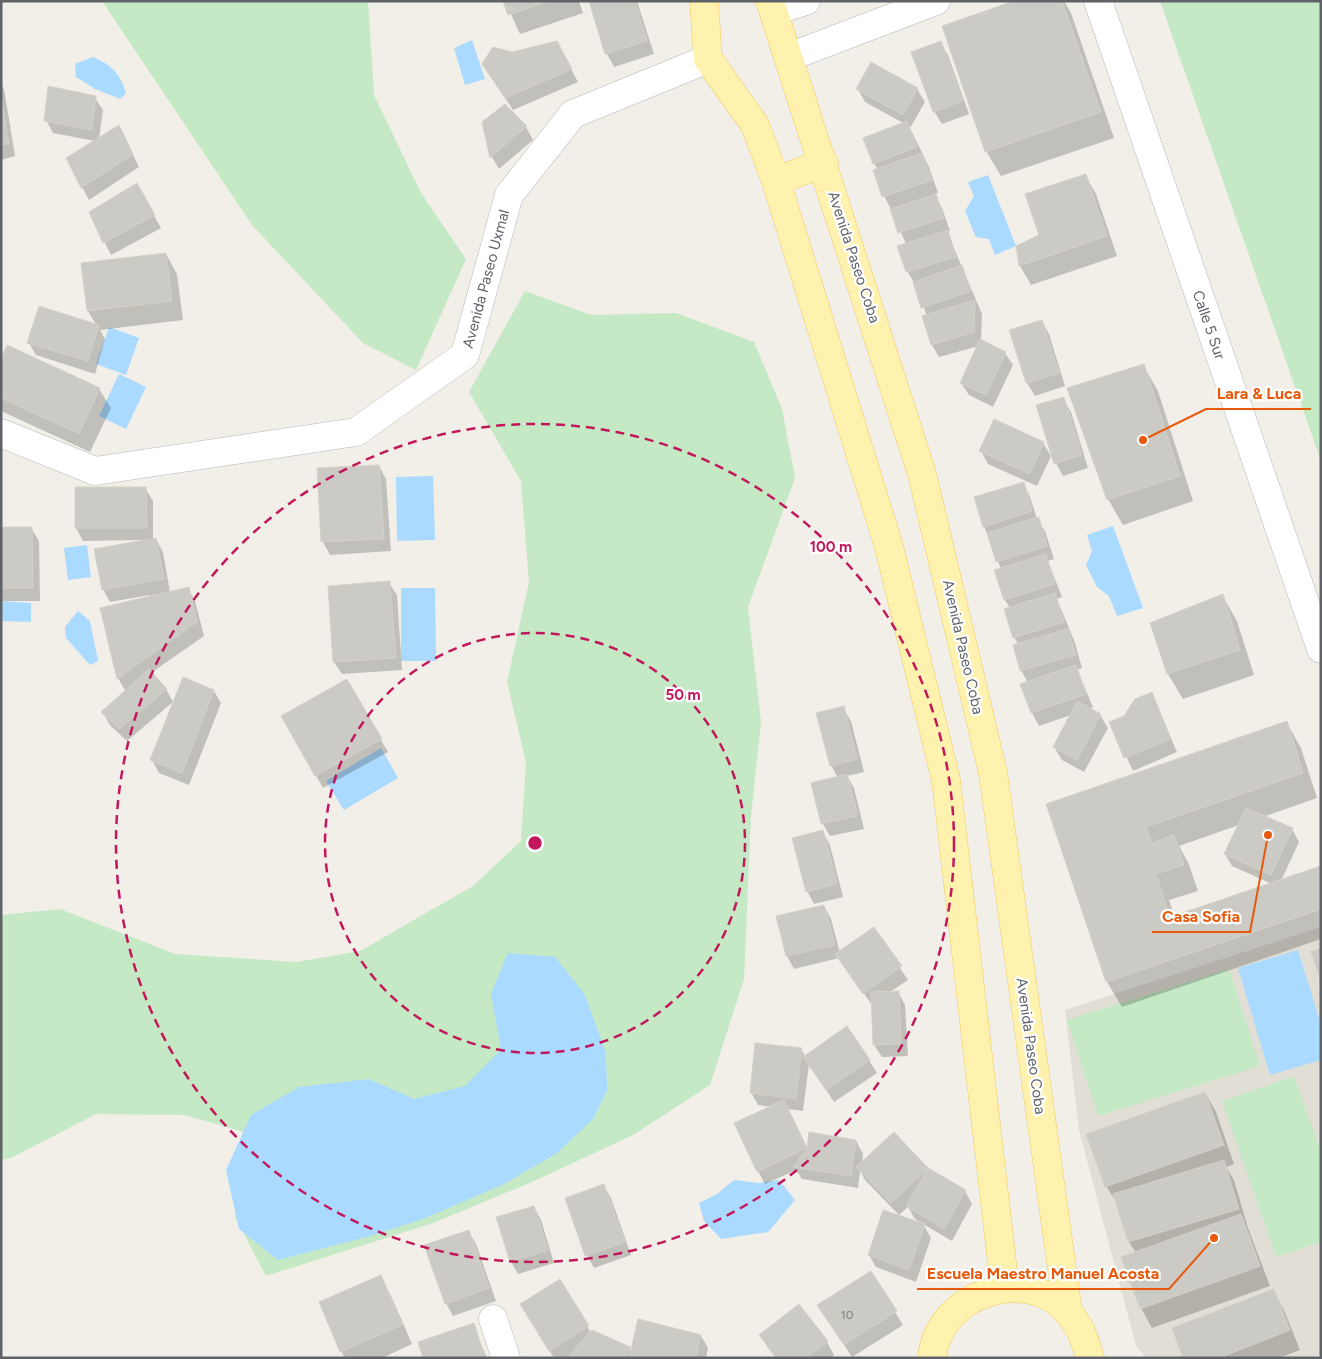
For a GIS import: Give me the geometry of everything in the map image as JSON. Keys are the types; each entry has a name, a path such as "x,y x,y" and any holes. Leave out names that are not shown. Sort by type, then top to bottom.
{"main road":[{"path":"704,1 708,59 755,125 776,181 890,547 946,780 1005,1288"},
{"name":"Avenida Paseo Coba","path":"772,6 922,474 993,773 1068,1312"},
{"path":"776,181 824,164"},
{"path":"932,1358 941,1330 954,1312 968,1300 986,1292 1005,1288 1028,1290 1050,1298 1068,1312 1083,1334 1090,1358"}],"street":[{"path":"772,6 806,1"},
{"path":"789,56 936,1"},
{"name":"Calle 5 Sur","path":"1098,1 1321,649"},
{"name":"Avenida Paseo Uxmal","path":"1,433 95,471 356,432 465,355 509,195 574,114 708,59"},
{"path":"493,1319 506,1358"}],"shaded area":[{"path":"1321,927 1321,1354 1310,1358 1146,1358 1136,1346 1079,1130 1065,1010"}],"green space":[{"path":"102,1 368,1 374,95 421,193 466,259 416,370 363,343 252,225"},
{"path":"1160,1 1321,1 1321,461"},
{"path":"525,291 591,315 676,313 754,342 782,409 795,478 748,607 761,722 751,817 744,979 710,1085 633,1135 532,1182 433,1223 266,1276 235,1217 247,1133 185,1115 96,1114 11,1158 1,1160 1,915 60,909 175,954 297,962 360,951 473,886 521,841 526,762 507,682 529,582 521,481 469,392"},
{"path":"1229,969 1260,1066 1098,1116 1067,1020"},
{"path":"1294,1076 1321,1152 1321,1242 1276,1257 1222,1101"}],"water":[{"path":"472,40 485,79 465,85 454,48"},
{"path":"93,57 105,63 118,75 126,93 120,99 95,89 76,77 75,64"},
{"path":"988,175 1016,246 995,255 989,239 976,237 965,211 974,196 968,182"},
{"path":"109,327 139,338 126,375 96,364"},
{"path":"119,374 146,387 126,429 99,416"},
{"path":"433,476 435,540 397,541 396,477"},
{"path":"1113,526 1143,608 1117,616 1109,596 1097,587 1086,565 1092,551 1087,535"},
{"path":"87,545 91,577 68,580 64,548"},
{"path":"401,588 435,588 436,661 401,661"},
{"path":"1,601 31,603 31,622 1,621"},
{"path":"78,611 90,621 98,661 90,665 66,638 65,627"},
{"path":"381,748 398,778 344,810 326,781"},
{"path":"1298,950 1321,1025 1321,1060 1270,1075 1238,968"},
{"path":"508,953 555,957 585,995 606,1054 607,1091 593,1119 557,1153 504,1184 423,1219 367,1237 278,1260 239,1229 226,1170 251,1115 299,1087 369,1079 414,1099 465,1086 501,1050 491,994"},
{"path":"734,1180 759,1183 779,1180 795,1200 768,1232 721,1239 704,1221 699,1203 717,1194"}],"building":[{"path":"503,1 549,1 508,15"},
{"path":"589,1 635,1 647,41 605,54"},
{"path":"1014,1 1062,1 1101,112 985,152 942,26"},
{"path":"557,41 572,69 505,98 482,64 493,47 512,52"},
{"path":"941,41 963,101 933,112 911,52"},
{"path":"871,62 918,88 903,115 856,89"},
{"path":"48,86 96,96 92,130 44,121"},
{"path":"1,97 9,144 1,145"},
{"path":"505,104 527,126 490,158 482,122"},
{"path":"907,121 917,147 873,164 863,138"},
{"path":"119,125 133,154 81,188 66,158"},
{"path":"922,153 932,180 882,197 873,170"},
{"path":"1086,174 1107,236 1019,266 1016,246 1039,235 1025,194"},
{"path":"137,183 155,215 103,243 89,212"},
{"path":"936,194 944,218 898,233 890,209"},
{"path":"948,230 956,257 906,272 897,246"},
{"path":"166,253 172,301 87,311 81,263"},
{"path":"962,265 971,291 921,308 913,282"},
{"path":"975,300 974,332 931,345 922,316"},
{"path":"39,306 99,325 88,361 27,343"},
{"path":"1042,320 1059,373 1026,383 1009,330"},
{"path":"980,339 1006,352 986,395 960,383"},
{"path":"7,345 100,388 79,434 1,398 1,359"},
{"path":"1144,364 1180,476 1107,500 1067,388"},
{"path":"1064,397 1082,455 1054,464 1036,405"},
{"path":"994,419 1044,442 1030,474 979,451"},
{"path":"379,465 384,539 321,542 317,468"},
{"path":"1024,482 1032,511 983,527 974,497"},
{"path":"75,487 146,487 147,528 75,528"},
{"path":"1039,517 1047,546 996,562 987,533"},
{"path":"1,527 32,527 33,588 1,588"},
{"path":"156,538 164,579 102,590 94,549"},
{"path":"1046,554 1055,584 1004,600 994,570"},
{"path":"390,581 396,658 333,662 328,586"},
{"path":"189,587 197,622 117,679 100,608"},
{"path":"1055,593 1064,622 1013,638 1004,609"},
{"path":"1223,594 1240,650 1167,674 1150,623"},
{"path":"1068,629 1076,655 1020,671 1013,645"},
{"path":"1076,665 1086,694 1031,713 1020,684"},
{"path":"149,669 167,689 119,729 101,712"},
{"path":"183,677 214,690 182,773 150,760"},
{"path":"347,679 382,739 315,776 281,716"},
{"path":"1152,692 1171,739 1124,758 1109,722 1124,716 1135,699"},
{"path":"1077,701 1101,714 1077,760 1053,747"},
{"path":"844,706 857,759 830,766 816,713"},
{"path":"1287,721 1303,773 1146,827 1152,843 1174,835 1184,865 1156,874 1170,917 1321,866 1321,909 1106,982 1046,804"},
{"path":"847,774 858,816 821,824 811,783"},
{"path":"1246,808 1293,828 1271,875 1224,854"},
{"path":"823,830 837,884 806,892 792,838"},
{"path":"824,905 835,945 786,956 776,916"},
{"path":"874,927 902,966 863,994 835,954"},
{"path":"1321,948 1321,981 1311,952"},
{"path":"899,991 901,1044 873,1045 871,992"},
{"path":"847,1026 870,1060 826,1090 803,1057"},
{"path":"755,1043 802,1048 796,1099 750,1093"},
{"path":"1205,1092 1224,1145 1105,1187 1086,1134"},
{"path":"784,1100 807,1148 757,1172 734,1123"},
{"path":"809,1132 856,1140 851,1176 793,1167 807,1148"},
{"path":"894,1132 928,1168 891,1203 856,1167"},
{"path":"1224,1160 1239,1209 1128,1242 1113,1194"},
{"path":"928,1168 966,1190 944,1229 906,1206"},
{"path":"604,1184 625,1242 585,1256 565,1198"},
{"path":"534,1206 548,1250 510,1262 496,1217"},
{"path":"883,1210 925,1224 909,1270 868,1255"},
{"path":"1241,1214 1260,1266 1140,1309 1121,1257"},
{"path":"469,1230 489,1288 445,1304 424,1245"},
{"path":"871,1271 897,1311 844,1345 817,1305"},
{"path":"381,1275 402,1325 340,1352 319,1302"},
{"path":"560,1279 589,1326 549,1351 520,1304"},
{"path":"1274,1289 1290,1330 1219,1358 1183,1358 1172,1328"},
{"path":"799,1304 828,1341 807,1358 777,1358 759,1335"},
{"path":"638,1319 701,1335 696,1358 629,1358"},
{"path":"474,1323 485,1358 423,1358 418,1342"},
{"path":"592,1330 630,1347 625,1358 567,1358"}],"place":[{"name":"Lara & Luca","path":"1143,440"},
{"name":"Casa Sofia","path":"1268,835"},
{"name":"Escuela Maestro Manuel Acosta","path":"1214,1238"}]}
